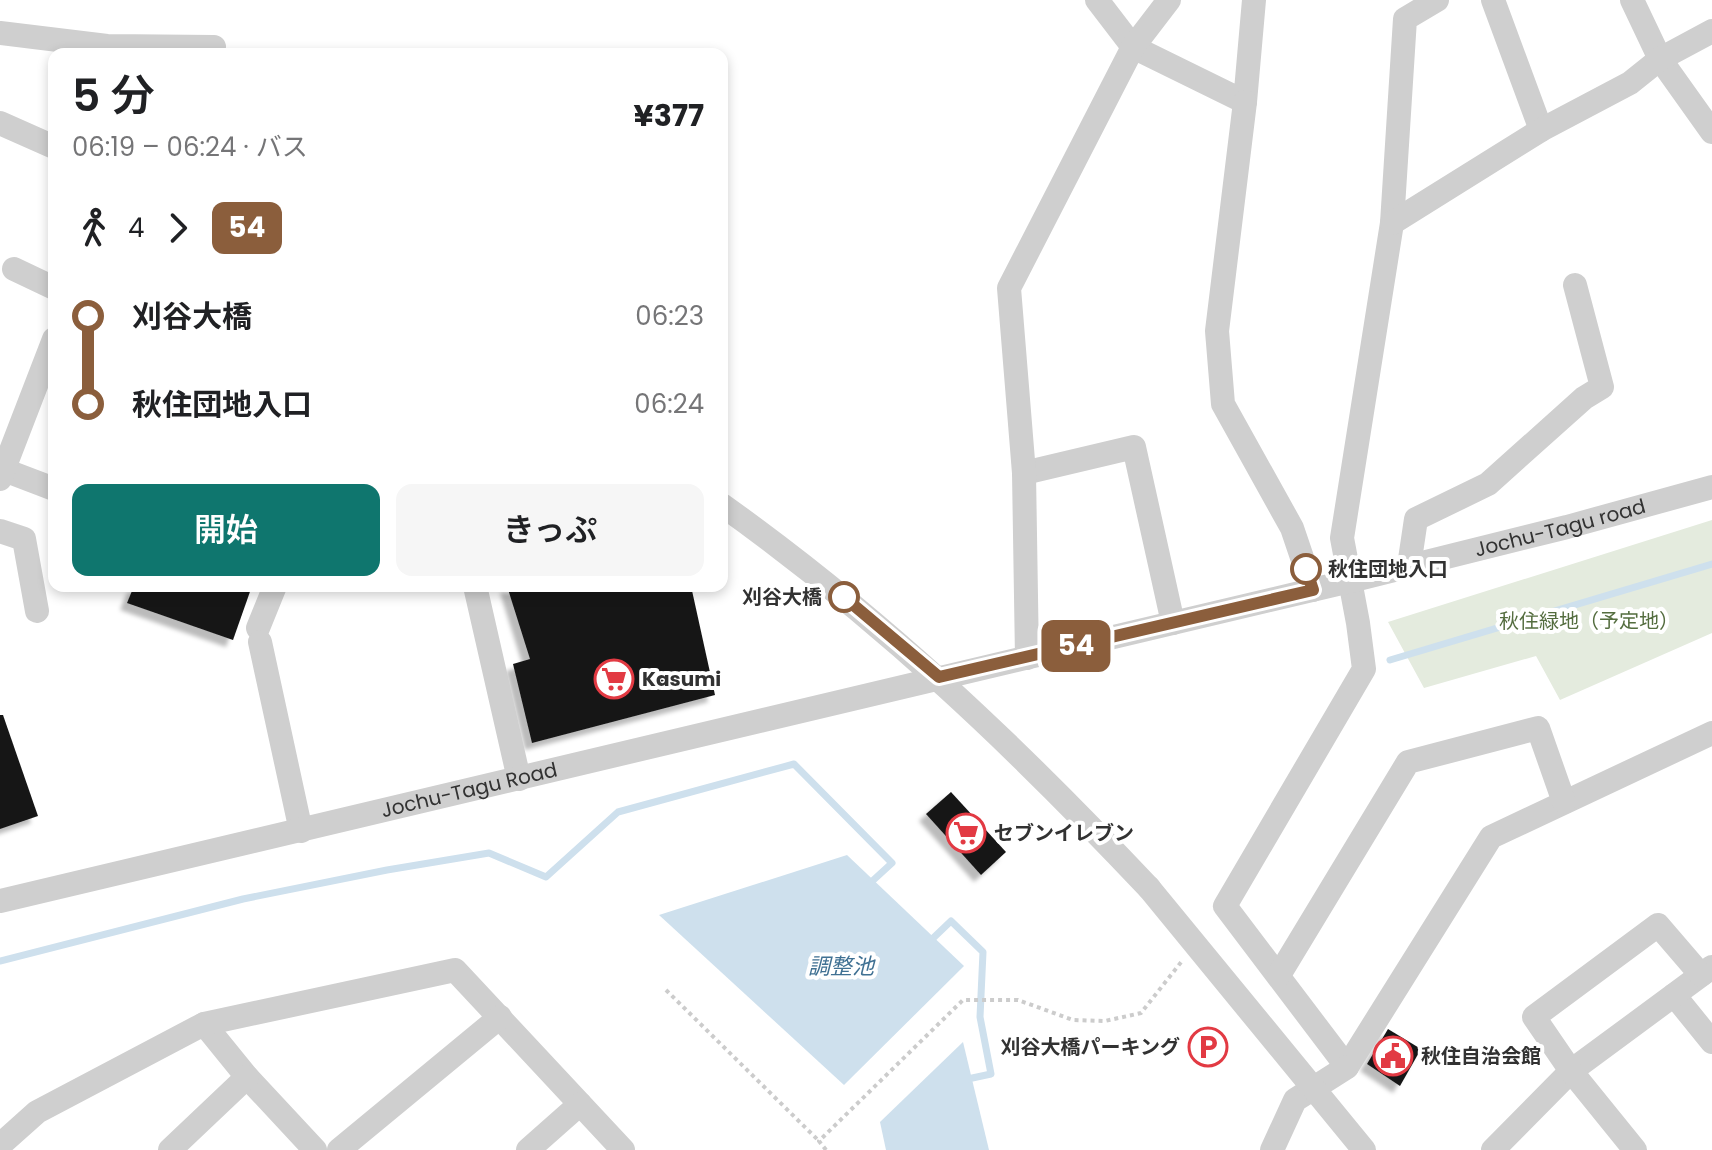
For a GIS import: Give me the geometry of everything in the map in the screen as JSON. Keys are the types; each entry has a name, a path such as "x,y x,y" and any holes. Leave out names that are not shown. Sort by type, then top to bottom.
{"street":[{"path":"1097,0 1133,47 1245,102"},
{"path":"1027,658 1024,473 1009,288 1133,47 1169,0"},
{"path":"1254,0 1217,331 1223,404 1292,528 1313,590"},
{"path":"1347,1067 1225,906 1364,669 1342,538 1392,223 1405,19 1437,0"},
{"path":"1493,0 1541,130"},
{"path":"1632,0 1660,59 1712,132"},
{"path":"1392,223 1541,130 1630,83 1660,59 1712,31"},
{"path":"0,33 107,46 213,48"},
{"path":"0,123 48,144"},
{"path":"14,269 48,285"},
{"path":"1409,566 1416,519 1488,484 1584,398 1602,387 1575,285"},
{"path":"48,353 4,458 48,485"},
{"path":"1024,473 1134,447 1173,623"},
{"name":"Jochu-Tagu road","path":"939,677 1350,581 1712,487"},
{"path":"728,509 821,577 939,677 1020,754 1149,888 1364,1150"},
{"path":"0,531 24,539 37,611"},
{"path":"273,592 259,635 301,831"},
{"path":"476,592 519,779"},
{"name":"Jochu-Tagu Road","path":"0,901 939,677"},
{"path":"1279,975 1408,762 1538,728 1564,802"},
{"path":"1272,1150 1295,1100 1347,1067 1491,837 1712,733"},
{"path":"1493,1150 1571,1071 1707,971 1658,925 1534,1017 1571,1071 1635,1150"},
{"path":"0,1145 37,1112 204,1024 455,970 623,1150"},
{"path":"1674,995 1712,1042"},
{"path":"339,1150 500,1017"},
{"path":"204,1024 247,1077 315,1150"},
{"path":"170,1150 247,1077"},
{"path":"528,1150 580,1104"}],"path":[{"path":"819,1141 963,1000 1018,1000 1073,1020 1105,1021 1141,1013 1185,957"},
{"path":"666,990 826,1150"}],"green space":[{"name":"秋住緑地（予定地）","path":"1712,520 1712,633 1560,700 1536,656 1424,688 1388,622"}],"water":[{"name":"調整池","path":"847,855 964,966 844,1085 659,915"},
{"path":"963,1042 989,1150 886,1150 880,1122"}],"building":[{"path":"132,592 250,592 233,640 127,603"},
{"name":"Kasumi","path":"509,592 692,592 715,695 532,743 513,664 530,659"},
{"path":"0,715 3,715 38,816 0,829"},
{"name":"セブンイレブン","path":"951,792 1006,852 981,875 926,814"},
{"name":"秋住自治会館","path":"1388,1029 1421,1049 1400,1086 1367,1064"}],"waterway":[{"path":"1390,660 1712,564"},
{"path":"0,961 243,899 489,853 546,877 618,812 794,764 892,863 868,885"},
{"path":"928,943 951,921 983,952 980,1017 991,1074 963,1080"}],"bus line":[{"name":"54","path":"844,597 939,677 1313,590 1306,569"}],"place":[{"name":"秋住団地入口","path":"1306,569"},
{"name":"刈谷大橋","path":"844,597"},
{"name":"Kasumi","path":"614,679"},
{"name":"セブンイレブン","path":"966,833"},
{"name":"刈谷大橋パーキング","path":"1208,1047"},
{"name":"秋住自治会館","path":"1393,1056"}]}
